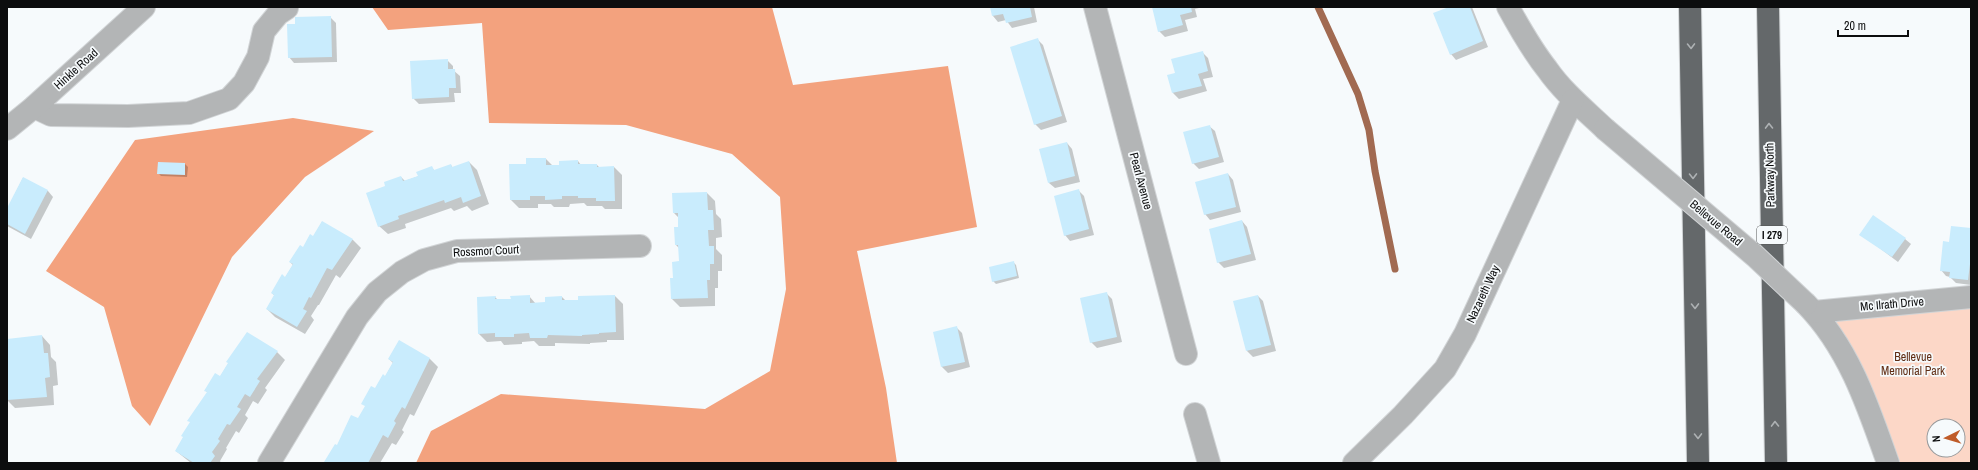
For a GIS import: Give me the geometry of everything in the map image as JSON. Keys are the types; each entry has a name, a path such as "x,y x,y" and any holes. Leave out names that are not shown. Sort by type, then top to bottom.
{"highway":[{"path":"1690,7 1698,463"},
{"name":"Parkway North","path":"1768,7 1776,463"}],"street":[{"name":"Hinkle Road","path":"7,129 34,107 144,7"},
{"name":"Pearl Avenue","path":"1095,7 1186,354"},
{"name":"Bellevue Road","path":"1508,7 1523,35 1548,70 1573,100 1755,256 1810,308 1846,356 1865,398 1888,463"},
{"path":"34,107 51,115 128,116 189,113 224,102 229,100 244,83 258,57 264,31 278,14 287,8"},
{"name":"Nazareth Way","path":"1354,463 1403,415 1445,369 1468,327 1573,100"},
{"name":"Rossmor Court","path":"269,463 357,317 377,292 402,272 424,260 457,250 640,246"},
{"name":"Mc Ilrath Drive","path":"1810,308 1971,297"},
{"path":"1195,414 1210,463"}],"green space":[{"name":"Bellevue Memorial Park","path":"1971,301 1971,463 1888,463 1814,312"}],"shaded area":[{"path":"372,7 772,7 793,85 948,66 977,227 857,251 886,388 897,463 416,463 431,431 501,394 705,409 770,371 786,289 780,197 732,154 626,125 489,123 482,23 388,30"},
{"path":"293,118 374,131 305,177 232,257 150,426 132,406 104,307 46,271 135,140"}],"building":[{"path":"990,7 1030,7 1032,17 1006,23 1003,14 992,16"},
{"path":"1152,7 1191,7 1192,12 1180,15 1183,25 1158,32"},
{"path":"1449,7 1470,7 1483,41 1450,55 1433,13"},
{"path":"331,16 332,57 288,58 287,24 295,24 295,17"},
{"path":"1038,38 1062,116 1034,125 1010,47"},
{"path":"1203,51 1208,71 1198,74 1202,86 1172,93 1167,75 1175,73 1171,59"},
{"path":"448,59 448,69 455,69 456,88 449,88 449,97 412,99 410,61"},
{"path":"1210,125 1219,157 1192,164 1183,132"},
{"path":"1067,142 1075,176 1048,183 1039,149"},
{"path":"526,158 546,158 546,165 559,165 559,161 578,160 578,164 597,164 597,167 614,166 615,201 596,201 596,198 578,198 578,196 562,196 562,199 545,200 545,196 530,196 530,200 510,200 509,164 526,164"},
{"path":"469,161 481,196 463,203 461,197 445,203 444,200 398,216 399,219 378,227 366,193 385,186 384,182 401,176 403,181 418,176 416,172 432,166 434,170 451,164 452,167"},
{"path":"158,162 185,163 185,175 157,174"},
{"path":"1228,173 1236,207 1204,215 1195,182"},
{"path":"23,177 48,190 25,234 7,224 7,208"},
{"path":"1079,189 1089,229 1064,236 1054,196"},
{"path":"707,192 708,210 713,210 714,230 708,230 709,246 714,246 714,264 710,264 710,280 707,280 708,298 671,299 670,278 673,278 672,262 679,261 678,245 675,245 674,227 678,227 678,213 673,213 672,193"},
{"path":"1873,215 1906,238 1892,257 1859,235"},
{"path":"1242,220 1251,254 1217,263 1209,229"},
{"path":"322,221 353,239 332,270 327,268 311,298 309,297 303,309 307,311 297,327 266,309 274,295 271,293 282,274 285,277 293,264 289,262 300,245 303,247 310,234 313,236"},
{"path":"1951,226 1971,228 1971,256 1968,280 1949,278 1950,272 1940,271 1943,241 1949,242"},
{"path":"1014,261 1017,276 992,282 989,267"},
{"path":"1107,292 1117,337 1090,343 1080,298"},
{"path":"530,295 530,303 545,302 545,297 562,296 562,300 578,300 578,296 615,295 616,332 582,336 548,335 547,338 530,338 529,333 514,334 514,337 495,337 495,333 478,334 477,297 496,296 495,299 511,299 510,296"},
{"path":"1258,295 1271,345 1246,351 1233,301"},
{"path":"957,326 965,362 941,367 933,332"},
{"path":"247,332 278,351 257,379 260,381 250,397 245,394 237,407 241,409 230,425 227,424 218,439 220,441 212,452 215,456 210,463 194,463 175,451 183,437 181,436 190,422 187,421 207,392 204,391 215,373 220,376 228,363 226,362"},
{"path":"42,335 44,353 48,353 50,377 45,378 47,397 7,400 7,339"},
{"path":"399,340 430,358 405,409 402,407 394,421 396,423 388,438 383,435 368,463 324,462 335,444 337,445 351,415 358,418 365,406 361,404 371,386 375,388 383,374 385,376 393,362 388,359"}],"waterway":[{"path":"1318,7 1358,94 1369,130 1375,171 1395,269"}]}
